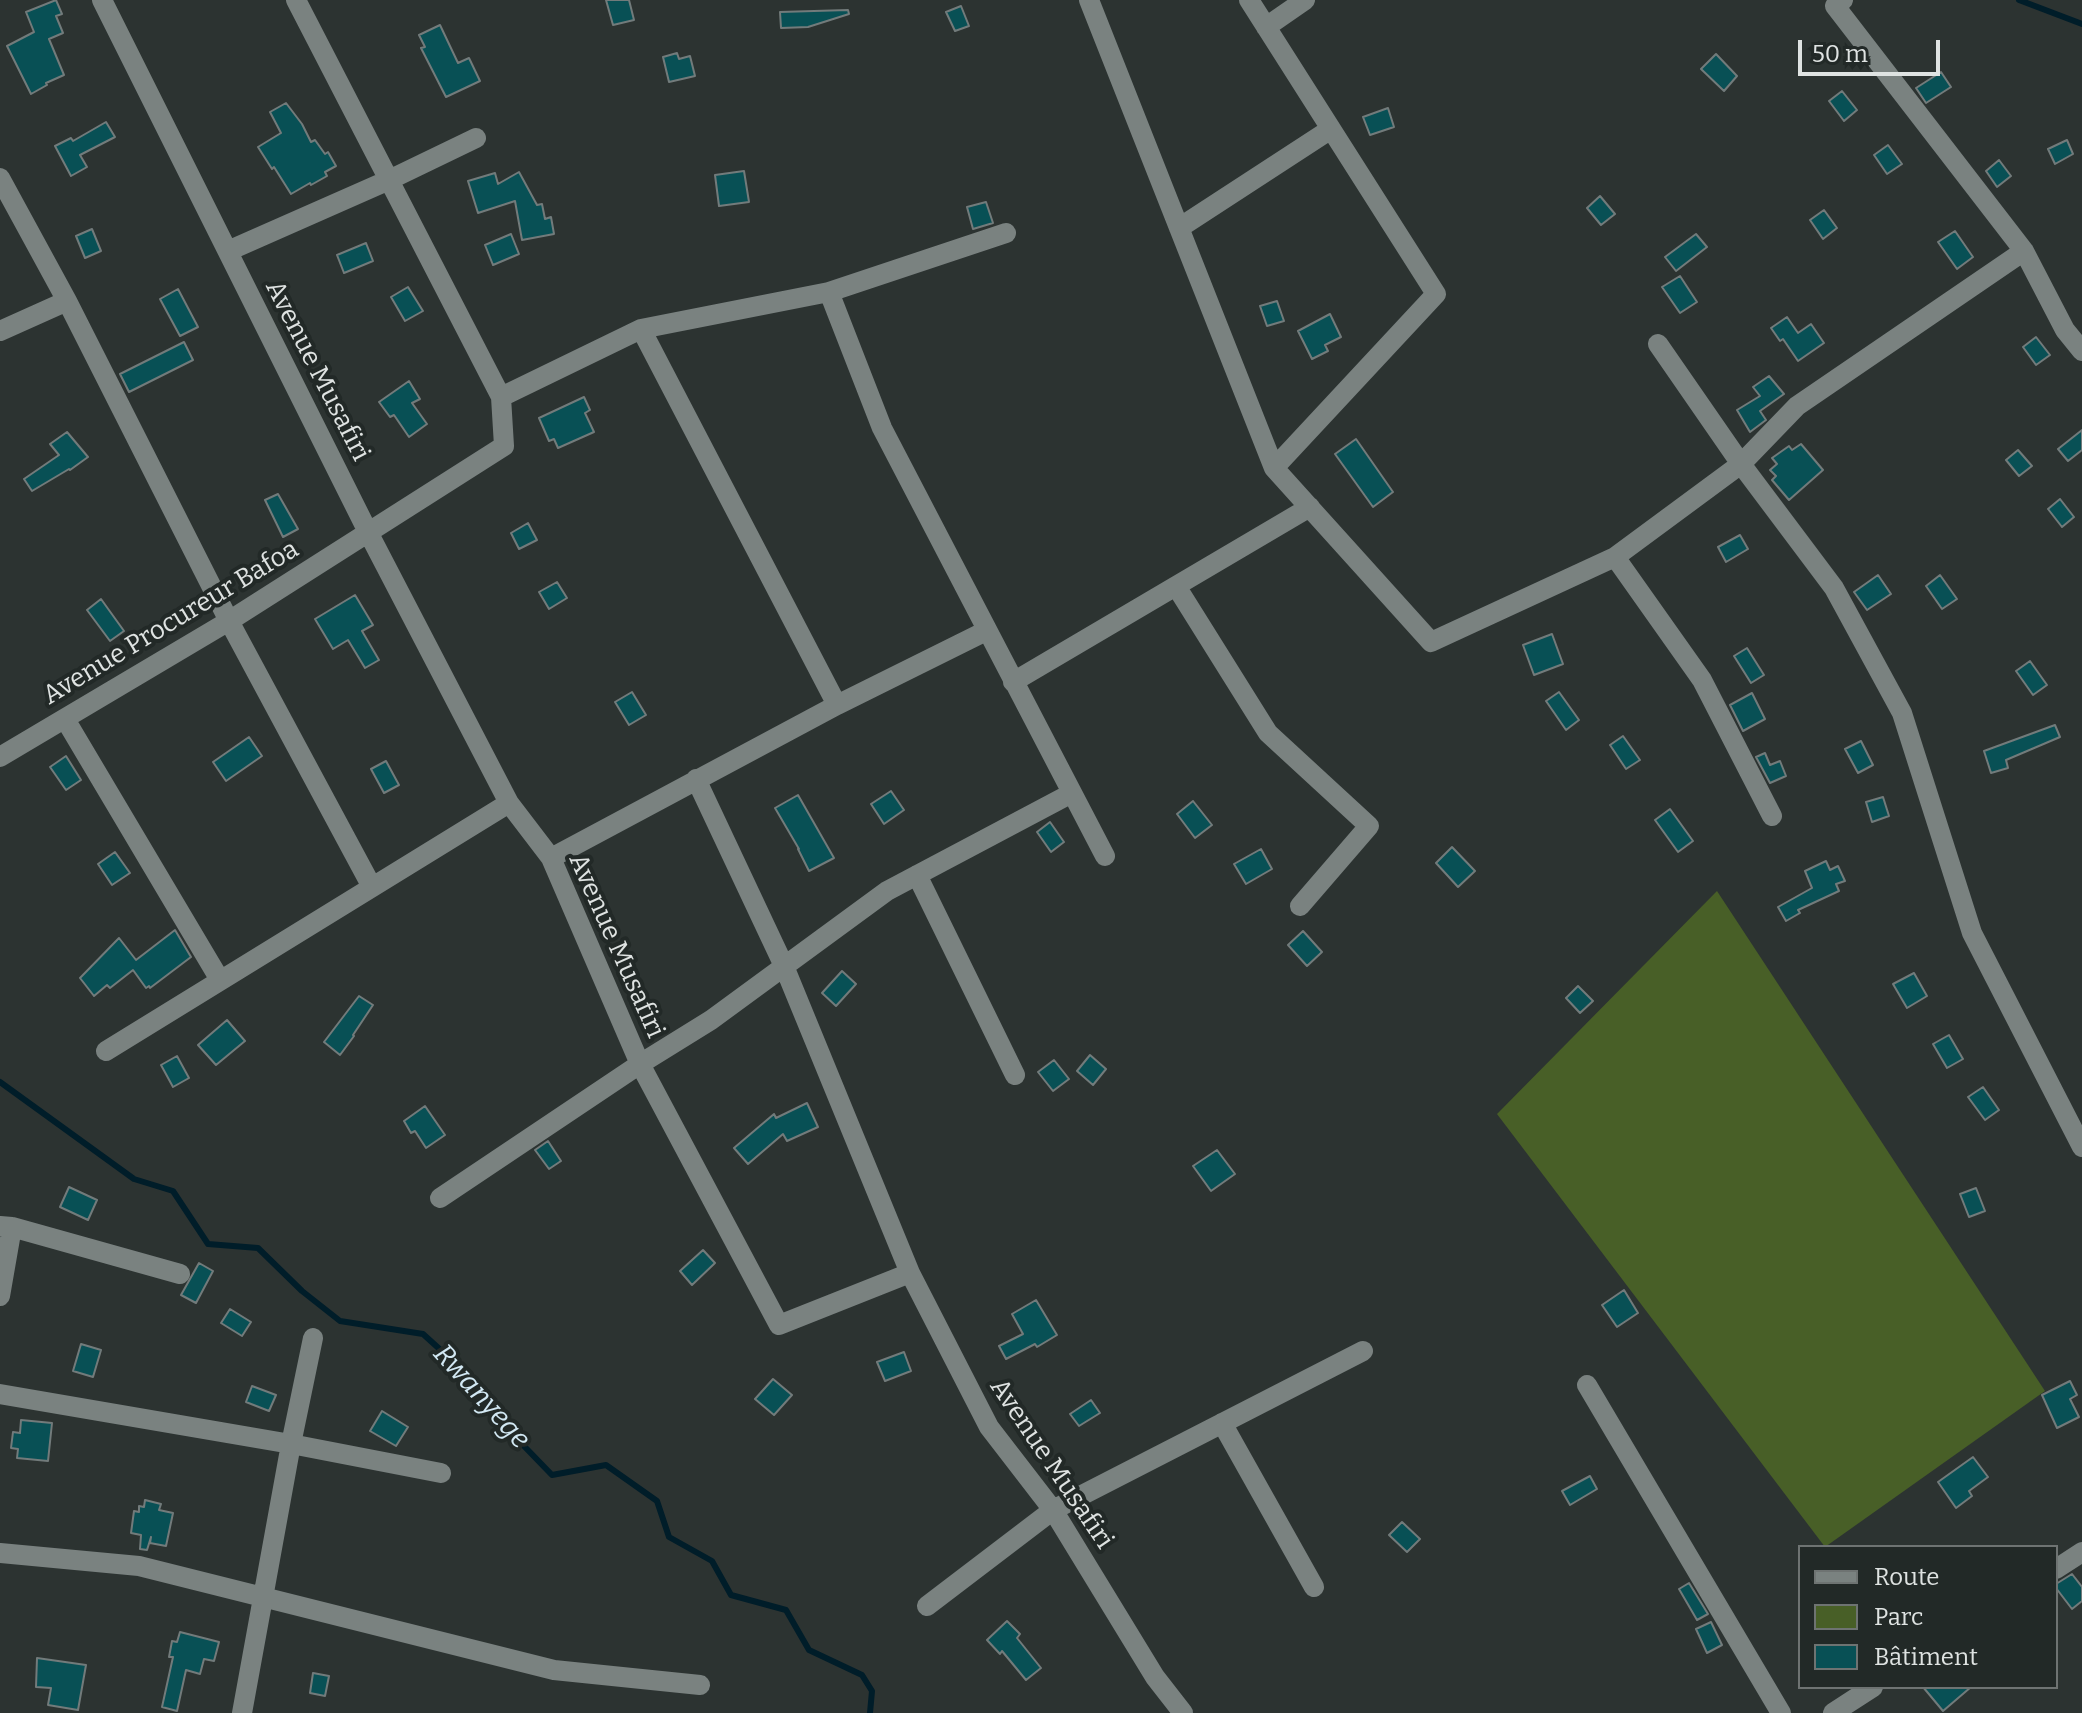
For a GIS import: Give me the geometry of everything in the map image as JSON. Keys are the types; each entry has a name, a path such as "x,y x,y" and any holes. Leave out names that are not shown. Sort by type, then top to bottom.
{"street":[{"name":"Avenue Musafiri","path":"102,0 368,532 509,803 551,858 640,1064 779,1325 910,1273 989,1427 1053,1510 1155,1677 1183,1713"},
{"path":"296,0 501,397 641,329 829,292 1006,233"},
{"path":"1089,0 1274,468 1431,642 1615,557 1741,464 1797,406 2024,251"},
{"path":"1249,0 1436,294 1274,468"},
{"path":"1266,27 1305,0"},
{"path":"1843,0 1835,6 2024,251 2065,330 2082,351"},
{"path":"1179,228 1331,129"},
{"path":"228,251 476,138"},
{"path":"0,178 67,301 229,621 372,887"},
{"path":"829,292 882,428 1105,856"},
{"path":"0,331 67,301"},
{"path":"641,329 837,705"},
{"path":"1658,344 1741,464 1834,588 1902,713 1972,933 2082,1147"},
{"name":"Avenue Procureur Bafoa","path":"0,757 229,621 504,446 501,397"},
{"path":"1013,682 1310,507"},
{"path":"1615,557 1702,680 1772,816"},
{"path":"1176,586 1268,733 1369,826 1300,906"},
{"path":"551,858 837,705 986,631"},
{"path":"65,719 220,980"},
{"path":"696,779 784,966 910,1273"},
{"path":"440,1198 711,1020 887,891 1072,793"},
{"path":"106,1051 509,803"},
{"path":"917,875 1015,1075"},
{"path":"0,1296 6,1227 180,1274"},
{"path":"242,1713 313,1338"},
{"path":"927,1606 1053,1510 1363,1351"},
{"path":"1587,1385 1781,1713"},
{"path":"0,1394 441,1473"},
{"path":"1222,1423 1314,1587"},
{"path":"2058,1568 2082,1552"},
{"path":"0,1553 139,1566 554,1670 700,1685"},
{"path":"1833,1713 1870,1689"}],"green space":[{"path":"1717,891 2045,1391 1828,1545 1823,1545 1497,1114"}],"building":[{"path":"56,0 62,14 56,16 63,33 49,39 64,75 31,94 7,46 34,32 26,12"},
{"path":"606,0 629,0 634,20 613,25"},
{"path":"961,6 969,26 955,31 946,12"},
{"path":"848,10 849,14 808,27 781,28 780,12"},
{"path":"440,25 458,63 469,58 480,81 446,97 421,48 425,47 419,35"},
{"path":"677,53 679,59 690,56 695,76 669,82 663,57"},
{"path":"1716,54 1737,76 1724,91 1701,69"},
{"path":"1941,72 1951,87 1926,103 1916,88"},
{"path":"1842,91 1857,110 1844,121 1829,101"},
{"path":"286,103 311,142 315,140 325,154 328,152 336,166 325,172 327,176 291,194 258,147 281,133 270,112"},
{"path":"1388,108 1394,127 1370,135 1363,117"},
{"path":"106,122 115,137 80,155 87,167 71,176 55,146 71,138 73,141"},
{"path":"2067,140 2073,154 2055,164 2048,149"},
{"path":"1888,145 1902,164 1887,174 1874,155"},
{"path":"1999,160 2011,176 1997,187 1986,171"},
{"path":"744,171 749,202 719,206 715,175"},
{"path":"519,172 537,205 542,204 545,219 551,217 554,234 522,240 515,201 478,213 468,181 495,173 498,184"},
{"path":"1600,196 1615,214 1601,225 1587,208"},
{"path":"986,202 993,223 973,229 967,207"},
{"path":"1824,210 1837,228 1823,239 1810,220"},
{"path":"92,229 101,251 85,258 76,236"},
{"path":"1955,231 1973,257 1957,269 1938,242"},
{"path":"511,234 519,254 493,265 485,245"},
{"path":"1696,234 1707,247 1676,271 1665,257"},
{"path":"366,243 373,261 344,273 337,255"},
{"path":"1680,276 1697,302 1680,313 1662,287"},
{"path":"408,287 423,311 405,321 391,297"},
{"path":"178,289 198,327 180,336 160,299"},
{"path":"1277,301 1284,321 1267,326 1260,306"},
{"path":"1330,314 1341,337 1325,345 1328,351 1312,359 1298,331"},
{"path":"1787,317 1798,333 1811,324 1824,343 1798,361 1771,328"},
{"path":"2036,337 2050,355 2036,365 2023,347"},
{"path":"184,342 193,360 129,392 120,374"},
{"path":"1769,376 1784,394 1760,411 1766,420 1750,432 1737,410 1760,396 1753,387"},
{"path":"409,381 420,399 412,403 427,424 409,437 394,415 390,417 379,402"},
{"path":"584,397 590,410 585,413 594,432 558,448 554,439 549,441 539,418"},
{"path":"2082,430 2082,450 2068,461 2058,449"},
{"path":"67,432 88,457 32,491 24,479 59,455 50,444"},
{"path":"1356,439 1393,492 1373,507 1335,454"},
{"path":"1801,444 1823,470 1789,500 1772,480 1776,476 1770,470 1777,464 1772,458 1789,446 1792,450"},
{"path":"2018,450 2032,466 2019,476 2006,460"},
{"path":"278,494 298,529 283,537 265,500"},
{"path":"2060,499 2074,517 2062,527 2048,509"},
{"path":"528,523 537,540 519,549 511,533"},
{"path":"1740,535 1748,549 1726,562 1718,547"},
{"path":"1878,575 1891,594 1867,610 1854,592"},
{"path":"1940,575 1957,599 1942,609 1926,586"},
{"path":"557,582 567,598 549,609 539,592"},
{"path":"355,595 373,625 362,631 379,660 365,668 348,640 333,649 315,619"},
{"path":"101,599 124,631 110,641 87,610"},
{"path":"1552,634 1563,664 1534,675 1523,645"},
{"path":"1747,648 1764,675 1751,683 1734,656"},
{"path":"2030,661 2047,685 2033,695 2016,671"},
{"path":"632,692 646,715 629,725 615,702"},
{"path":"1559,692 1579,720 1566,730 1546,701"},
{"path":"1752,693 1765,719 1743,731 1730,705"},
{"path":"2055,725 2060,737 2006,760 2008,768 1991,773 1984,751"},
{"path":"1623,736 1640,760 1626,769 1610,745"},
{"path":"249,737 262,756 226,781 213,762"},
{"path":"1861,741 1873,765 1858,773 1845,749"},
{"path":"1765,753 1770,765 1780,761 1786,776 1770,783 1756,757"},
{"path":"66,756 81,780 66,790 50,767"},
{"path":"386,761 399,785 384,793 371,769"},
{"path":"891,791 904,810 884,824 871,804"},
{"path":"798,795 834,858 809,871 775,808"},
{"path":"1883,797 1889,816 1872,822 1866,802"},
{"path":"1193,801 1212,825 1195,838 1177,814"},
{"path":"1670,809 1693,841 1678,852 1655,820"},
{"path":"1050,822 1064,842 1051,852 1037,832"},
{"path":"1452,847 1475,871 1458,887 1436,863"},
{"path":"1261,849 1272,869 1246,884 1234,864"},
{"path":"115,852 130,873 112,885 98,864"},
{"path":"1826,861 1830,870 1838,866 1845,881 1836,884 1839,891 1798,910 1800,913 1786,921 1778,907 1812,888 1805,871"},
{"path":"175,930 191,957 150,988 146,988 133,970 94,996 80,978 119,938 136,960"},
{"path":"1303,931 1322,952 1307,966 1288,945"},
{"path":"842,971 856,984 836,1006 822,993"},
{"path":"1914,973 1927,996 1907,1008 1893,984"},
{"path":"1578,986 1593,1001 1580,1013 1566,998"},
{"path":"359,996 373,1005 340,1055 324,1042"},
{"path":"227,1020 245,1041 216,1065 198,1045"},
{"path":"1949,1035 1963,1059 1947,1068 1933,1044"},
{"path":"1090,1055 1106,1069 1093,1085 1077,1071"},
{"path":"177,1056 189,1078 173,1087 161,1065"},
{"path":"1054,1060 1069,1079 1053,1091 1038,1072"},
{"path":"1983,1087 1999,1110 1985,1120 1968,1097"},
{"path":"807,1103 818,1127 787,1141 783,1134 748,1164 734,1148 774,1114 776,1118"},
{"path":"425,1106 445,1135 426,1148 404,1121"},
{"path":"548,1141 561,1161 549,1169 535,1150"},
{"path":"1217,1150 1235,1174 1211,1191 1193,1166"},
{"path":"69,1187 97,1200 88,1220 60,1207"},
{"path":"1976,1188 1985,1211 1969,1217 1960,1194"},
{"path":"703,1250 715,1263 692,1285 680,1271"},
{"path":"199,1263 213,1271 196,1303 181,1295"},
{"path":"1624,1290 1638,1313 1617,1327 1602,1305"},
{"path":"1036,1300 1057,1335 1006,1359 999,1346 1023,1334 1012,1314"},
{"path":"230,1309 251,1322 242,1336 221,1323"},
{"path":"81,1344 101,1350 93,1377 73,1371"},
{"path":"904,1352 911,1371 885,1381 877,1362"},
{"path":"773,1379 792,1395 774,1415 755,1399"},
{"path":"2070,1381 2077,1395 2070,1399 2079,1417 2057,1428 2042,1395"},
{"path":"252,1386 276,1395 269,1411 246,1402"},
{"path":"1091,1400 1100,1413 1079,1426 1070,1414"},
{"path":"382,1411 408,1427 396,1446 370,1431"},
{"path":"21,1420 52,1423 48,1461 17,1458 18,1449 11,1448 13,1432 20,1433"},
{"path":"1973,1457 1988,1477 1969,1491 1972,1496 1956,1508 1938,1482"},
{"path":"1590,1476 1597,1489 1570,1505 1562,1491"},
{"path":"145,1500 161,1504 159,1510 173,1513 166,1546 150,1543 151,1537 147,1550 140,1549 141,1535 131,1533 134,1511 139,1512 139,1506 144,1507"},
{"path":"1402,1522 1420,1539 1407,1552 1389,1535"},
{"path":"2072,1574 2082,1587 2082,1601 2072,1609 2058,1591 2058,1583"},
{"path":"1689,1583 1708,1614 1697,1620 1679,1589"},
{"path":"1007,1621 1020,1634 1017,1638 1041,1668 1026,1680 1002,1651 1000,1654 987,1640"},
{"path":"1711,1622 1722,1645 1707,1653 1696,1629"},
{"path":"180,1632 219,1642 214,1661 204,1659 200,1674 186,1670 177,1711 162,1707 173,1657 169,1657 172,1641 177,1642"},
{"path":"37,1658 86,1665 78,1710 48,1705 51,1688 36,1687"},
{"path":"313,1673 329,1676 325,1696 310,1693"},
{"path":"1925,1689 1969,1689 1943,1711"}],"waterway":[{"path":"2019,0 2082,24"},
{"name":"Rwanyege","path":"0,1082 134,1179 173,1191 208,1244 258,1248 302,1291 340,1321 423,1334 466,1373 494,1415 552,1475 606,1465 657,1501 669,1537 712,1561 731,1595 786,1610 809,1650 862,1675 872,1691 870,1713"}]}
